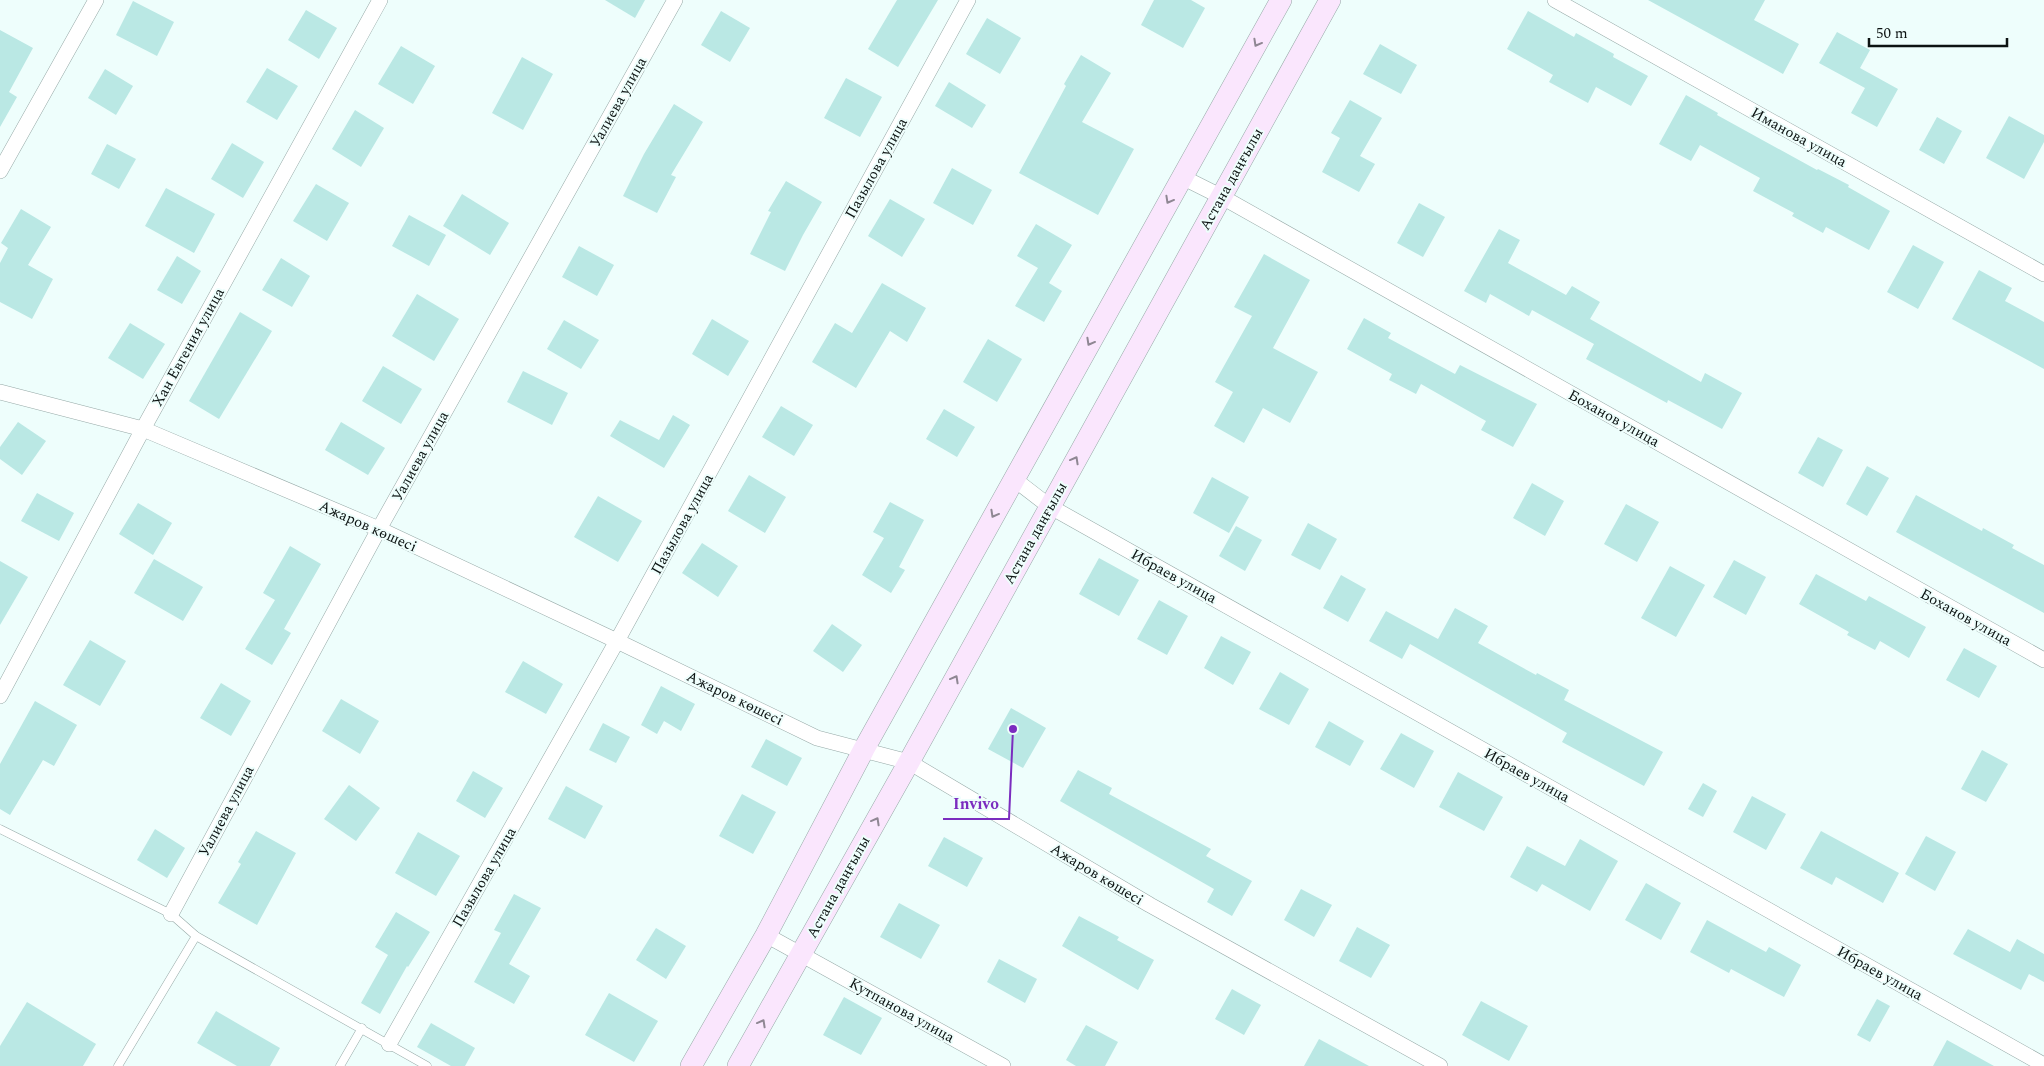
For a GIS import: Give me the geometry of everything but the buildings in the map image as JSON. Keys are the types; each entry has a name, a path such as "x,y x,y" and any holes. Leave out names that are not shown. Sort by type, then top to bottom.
{"street":[{"path":"0,171 96,0"},
{"name":"Хан Евгения улица","path":"0,696 143,429 380,0"},
{"name":"Уалиева улица","path":"171,914 379,529 675,0"},
{"name":"Пазылова улица","path":"390,1044 618,641 968,0"},
{"path":"691,1066 766,935 864,749 1281,0"},
{"name":"Астана даңғылы","path":"738,1066 909,762 1330,0"},
{"name":"Иманова улица","path":"1555,0 2044,274"},
{"name":"Боханов улица","path":"1182,177 1222,197 2044,660"},
{"name":"Ажаров көшесі","path":"0,392 143,429 379,529 618,641 817,738 909,762 1150,905 1440,1066"},
{"name":"Ибраев улица","path":"1014,479 1049,506 2044,1065"},
{"name":"Кутпанова улица","path":"766,935 1003,1066"}],"lane":[{"path":"0,829 171,914 196,936 427,1066"},
{"path":"118,1066 196,936"},
{"path":"340,1066 362,1028"}],"place":[{"name":"Invivo","path":"1013,729"}]}
